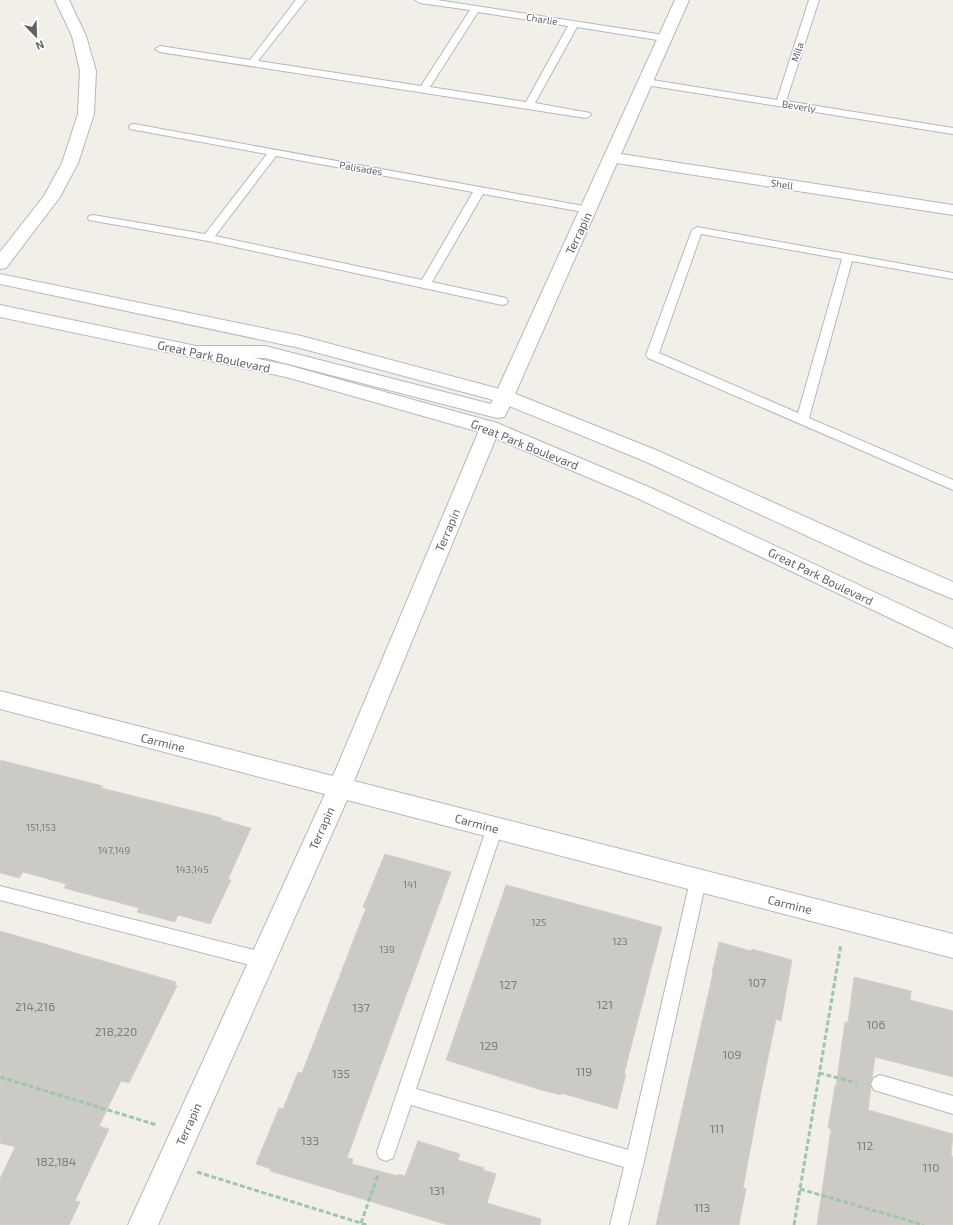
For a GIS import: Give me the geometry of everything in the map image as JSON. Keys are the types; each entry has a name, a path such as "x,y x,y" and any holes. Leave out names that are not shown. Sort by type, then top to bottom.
{"street":[{"path":"0,264 52,197 70,163 86,114 88,71 79,36 62,0"},
{"name":"Terrapin","path":"199,352 265,352 497,412 682,0"},
{"name":"Shell","path":"612,157 953,210"},
{"path":"0,279 301,342 504,396 649,455 876,558 953,591"},
{"name":"Great Park Boulevard","path":"0,311 287,371 490,428 644,493 953,639"},
{"name":"Terrapin","path":"142,1225 340,787 490,428"},
{"name":"Carmine","path":"0,700 953,946"}],"lane":[{"path":"252,63 301,0"},
{"name":"Charlie","path":"420,0 664,38"},
{"name":"Mila","path":"781,103 814,0"},
{"path":"424,89 475,8"},
{"path":"529,105 574,24"},
{"path":"160,49 586,115"},
{"name":"Beverly","path":"646,82 953,131"},
{"name":"Palisades","path":"134,127 589,210"},
{"path":"208,238 274,152"},
{"path":"425,284 480,190"},
{"path":"93,218 208,238 502,301"},
{"path":"953,276 697,230 652,354 953,485"},
{"path":"802,419 848,257"},
{"path":"386,1152 494,828"},
{"path":"619,1225 635,1161 698,881"},
{"path":"0,893 262,960"},
{"path":"880,1084 953,1104"},
{"path":"405,1095 635,1161"}],"path":[{"path":"794,1225 845,918"},
{"path":"819,1073 865,1085 880,1084"},
{"path":"0,1077 184,1134"},
{"path":"361,1223 386,1152"},
{"path":"170,1164 367,1225"},
{"path":"800,1189 924,1225"}],"building":[{"path":"0,760 103,786 101,788 222,818 221,820 251,828 228,879 231,880 210,924 178,915 175,922 137,912 139,908 64,888 66,884 23,872 19,878 0,873"},
{"path":"385,854 451,872 347,1158 353,1159 352,1164 398,1176 398,1174 405,1176 418,1141 460,1154 458,1160 484,1168 483,1170 496,1174 487,1203 541,1219 540,1225 448,1225 270,1171 271,1169 256,1164 279,1108 283,1109 298,1072 302,1073 366,908 363,907"},
{"path":"506,885 662,927 624,1074 626,1074 617,1109 561,1093 561,1095 541,1090 446,1060"},
{"path":"0,931 176,982 175,985 177,986 129,1083 121,1081 99,1126 109,1129 75,1201 80,1202 69,1225 0,1225 0,1179 15,1147 0,1143"},
{"path":"719,942 792,960 781,1021 776,1019 761,1092 743,1188 746,1189 739,1225 656,1225 713,973"},
{"path":"854,977 911,991 910,1000 953,1011 953,1077 875,1057 872,1079 870,1083 871,1087 868,1110 953,1134 951,1156 953,1157 953,1225 817,1225 831,1129 828,1128 836,1086 845,1022 848,1022"}]}
